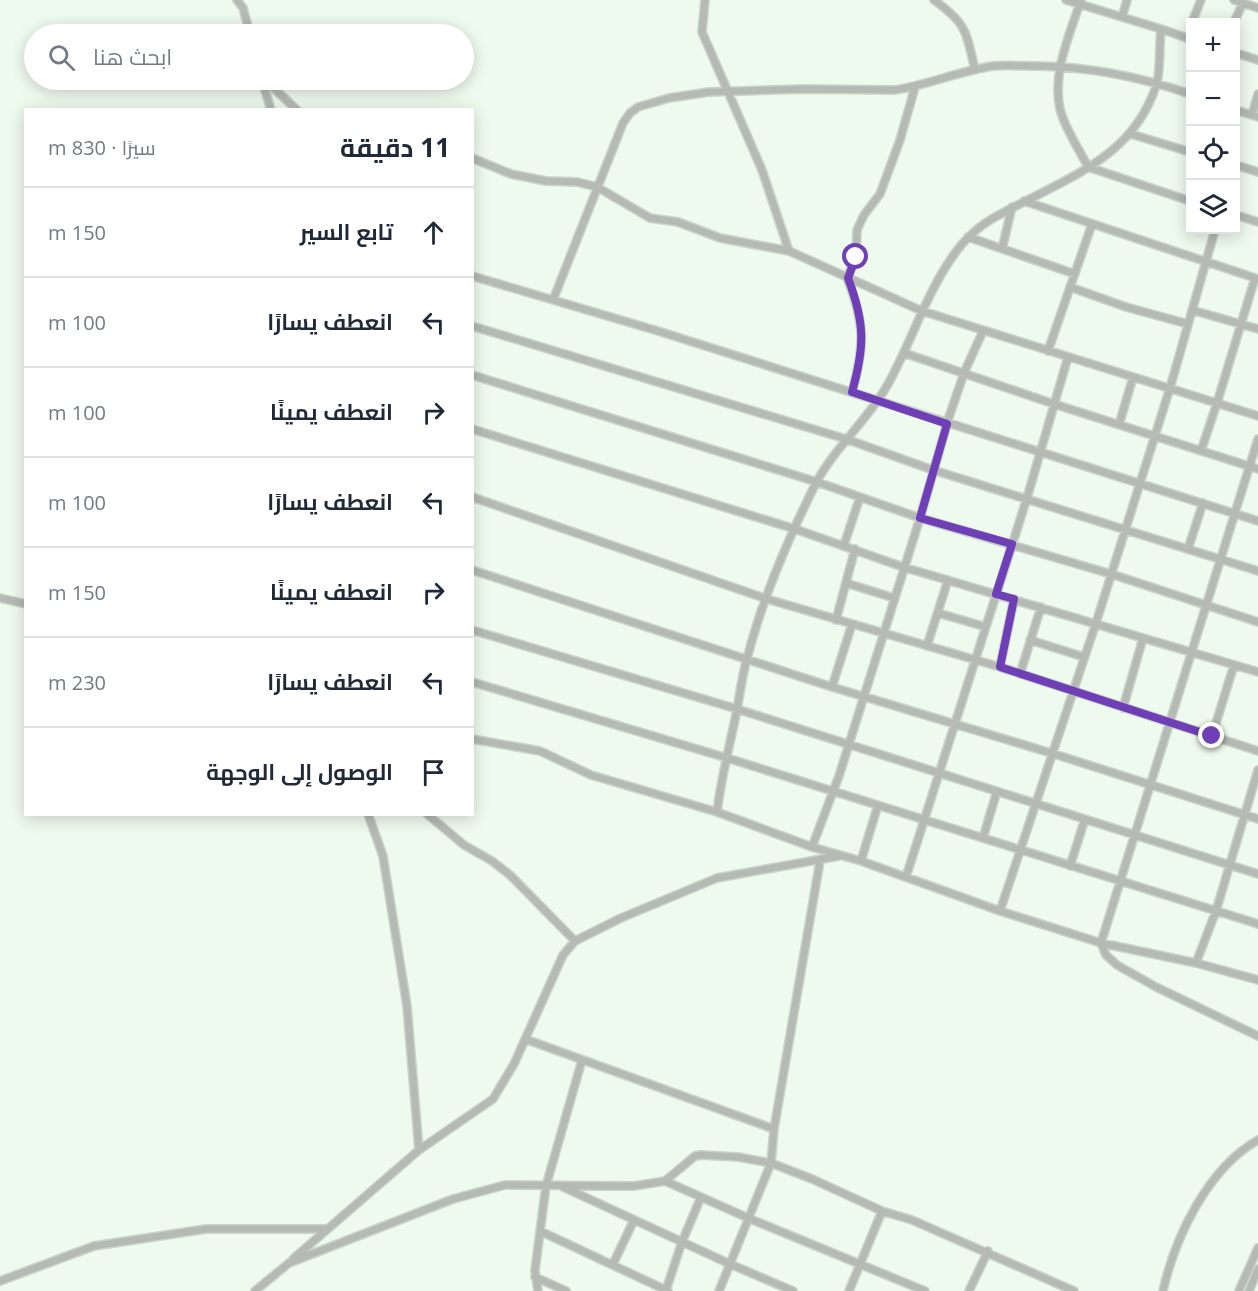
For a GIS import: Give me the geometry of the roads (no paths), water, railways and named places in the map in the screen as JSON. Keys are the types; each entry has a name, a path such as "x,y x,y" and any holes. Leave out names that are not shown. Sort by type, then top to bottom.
{"street":[{"path":"237,0 243,8 247,24"},
{"path":"705,0 702,32 762,170 789,252"},
{"path":"934,0 958,19 966,33 975,70"},
{"path":"1066,0 1080,2 1186,37"},
{"path":"1122,17 1127,0"},
{"path":"1194,18 1201,0"},
{"path":"1234,0 1258,8"},
{"path":"1080,2 1060,67 1060,108 1064,121 1088,167 1186,199"},
{"path":"1236,18 1243,3"},
{"path":"717,813 747,659 767,599 795,528 817,482 846,439 878,401 904,353 922,311 954,254 968,237 985,222 1088,167 1120,145 1131,134 1147,108 1157,83 1161,29"},
{"path":"1240,54 1258,60"},
{"path":"553,300 623,123 630,112 638,106 669,98 726,90 895,90 915,87 975,70 1004,66 1060,67 1108,72 1186,92"},
{"path":"852,392 862,345 857,302 848,278 856,257 857,230 859,222 880,194 900,140 915,87"},
{"path":"266,90 271,108"},
{"path":"275,90 295,108"},
{"path":"1240,111 1255,116 1258,94"},
{"path":"1131,134 1186,150"},
{"path":"474,159 511,174 546,181 577,182 597,187 650,218 678,222 720,238 789,252 922,311 1258,416"},
{"path":"1240,166 1258,172"},
{"path":"1024,201 1256,278 1201,451"},
{"path":"1002,249 1012,207"},
{"path":"1240,216 1258,222"},
{"path":"1048,351 1092,225"},
{"path":"1000,911 1140,484 1214,234"},
{"path":"968,237 1075,274"},
{"path":"474,277 852,392 1258,521"},
{"path":"1070,287 1126,307 1188,324"},
{"path":"1192,310 1258,329"},
{"path":"474,327 846,439 933,470 1258,571"},
{"path":"812,847 848,746 920,518 947,424 964,374 983,331"},
{"path":"904,353 1258,469"},
{"path":"906,877 1027,498 1068,357"},
{"path":"474,376 817,482 920,518 1111,574 1258,622"},
{"path":"1119,425 1133,377"},
{"path":"474,430 795,528 903,567 1258,672"},
{"path":"1258,440 1101,942 1106,955 1117,965 1258,1036"},
{"path":"474,497 767,599 1000,667 1258,751"},
{"path":"844,545 860,497"},
{"path":"1188,549 1203,503"},
{"path":"836,620 855,549"},
{"path":"474,571 832,687 1150,783 1258,819"},
{"path":"927,646 948,580"},
{"path":"846,583 894,598"},
{"path":"0,598 24,604"},
{"path":"1000,667 1014,599"},
{"path":"1020,674 1041,607"},
{"path":"938,613 986,627"},
{"path":"832,687 852,624"},
{"path":"474,631 737,710 1258,874"},
{"path":"1122,708 1143,638"},
{"path":"1030,640 1084,657"},
{"path":"1212,736 1234,665"},
{"path":"474,683 727,758 1258,924"},
{"path":"474,739 540,751 591,775 717,813 1000,911 1101,942 1196,963 1258,980"},
{"path":"1196,963 1216,911 1258,770"},
{"path":"983,838 997,791"},
{"path":"861,861 878,805"},
{"path":"369,816 383,856 407,1006 419,1150"},
{"path":"429,816 459,841 510,875 575,941"},
{"path":"1070,866 1085,819"},
{"path":"255,1291 419,1150 493,1099 514,1064 562,955 575,941 621,918 717,878 820,861 842,855"},
{"path":"719,1291 771,1163 774,1129 820,861"},
{"path":"525,1039 774,1129"},
{"path":"538,1291 535,1277 546,1186 582,1060"},
{"path":"1162,1291 1168,1268 1189,1217 1215,1176 1258,1140"},
{"path":"289,1263 453,1199 505,1185 634,1185 665,1180 694,1156 722,1155 771,1163 882,1211 912,1220 988,1251 1074,1291"},
{"path":"665,1180 748,1218 925,1291"},
{"path":"561,1186 793,1291"},
{"path":"540,1231 667,1291 682,1242 701,1197"},
{"path":"849,1291 882,1211"},
{"path":"613,1264 634,1220"},
{"path":"0,1281 94,1246 206,1229 327,1229"},
{"path":"1239,1291 1258,1248"},
{"path":"969,1291 988,1251"},
{"path":"1249,1291 1255,1283 1258,1269"},
{"path":"535,1277 566,1291"}]}
